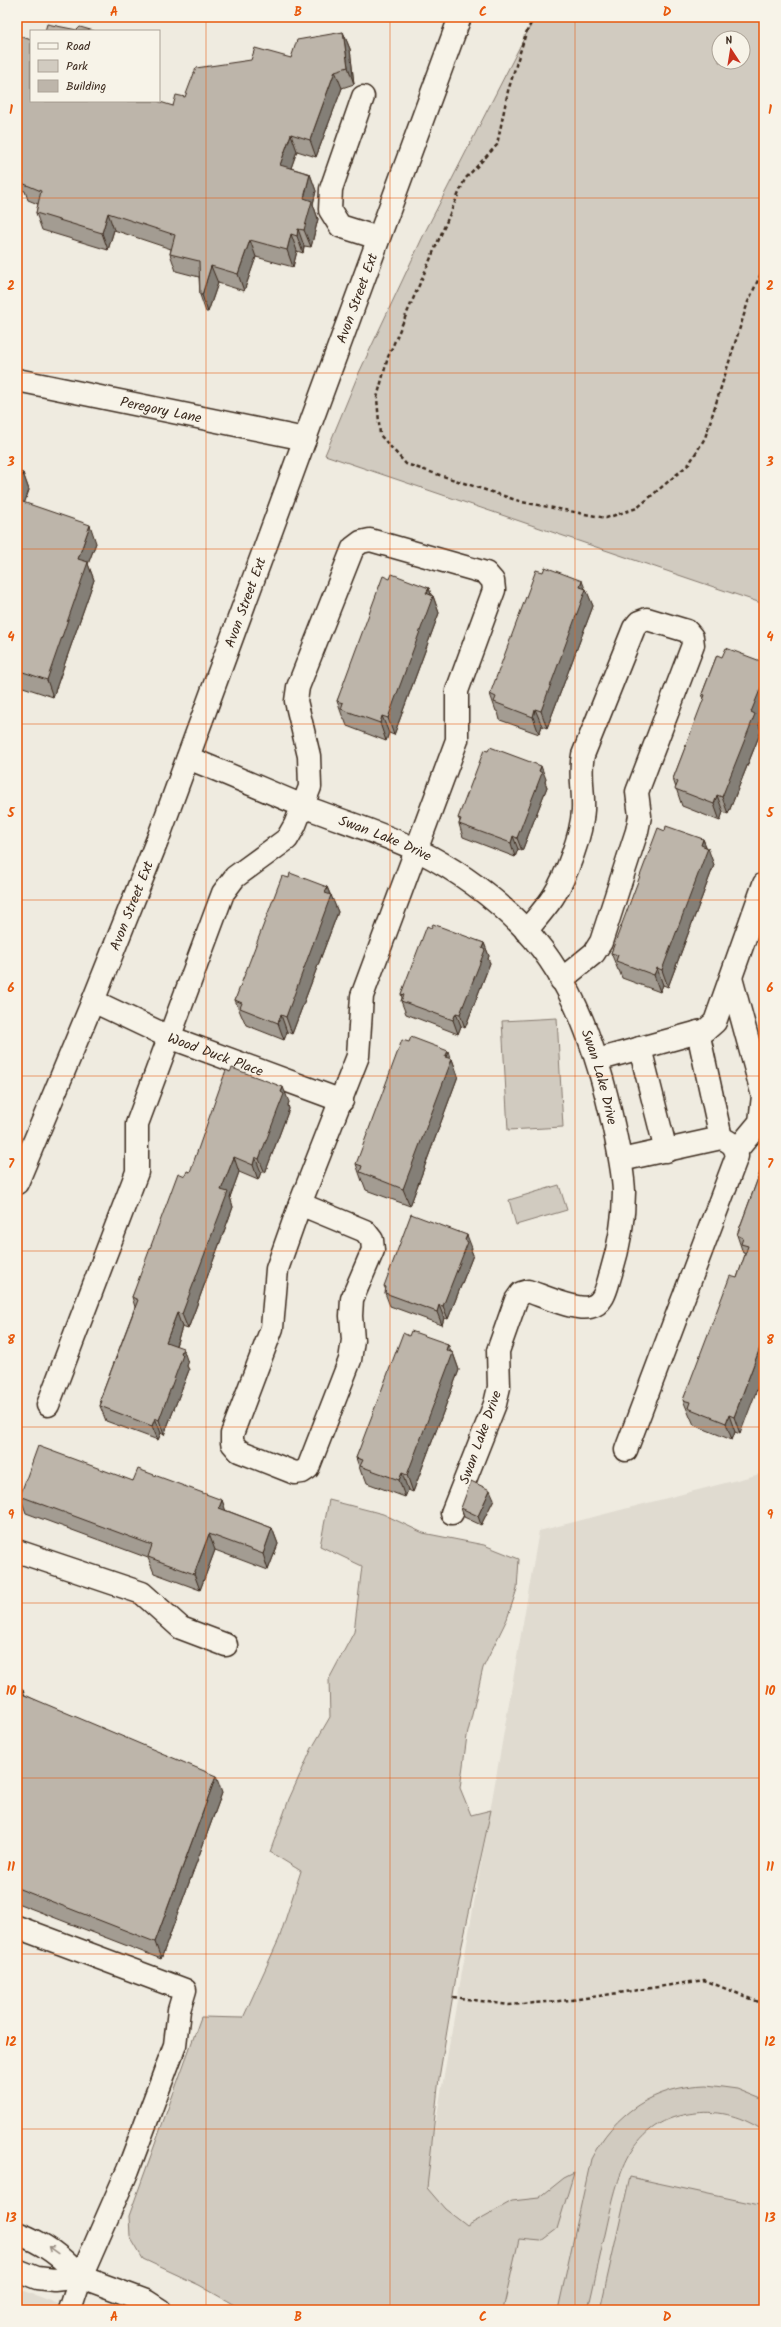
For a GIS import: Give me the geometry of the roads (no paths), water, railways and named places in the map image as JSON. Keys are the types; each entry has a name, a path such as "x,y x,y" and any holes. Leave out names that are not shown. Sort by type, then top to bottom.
{"street":[{"name":"Avon Street Ext","path":"17,1183 93,1001 188,758 460,17"},
{"path":"363,96 331,190 330,210 340,226 378,238"},
{"name":"Peregory Lane","path":"17,380 305,439"},
{"path":"48,1405 136,1172 137,1124 223,893 235,877 287,839 295,825 310,787 310,767 296,701 298,687 353,548 360,542 370,540 486,573 493,581 494,590 457,691 457,740 418,850 362,996 360,1013 361,1036 358,1056 342,1101 300,1204 277,1269 272,1328 232,1434 232,1443 239,1451 295,1473 302,1472 308,1468 350,1360 354,1340 351,1316 352,1300 373,1250 372,1240 365,1232 300,1204"},
{"path":"526,931 553,896 563,877 582,824 583,809 580,771 583,755 634,628 639,622 647,619 687,631 692,637 694,645 637,792 640,816 637,831 601,942 594,953 561,980"},
{"name":"Swan Lake Drive","path":"188,758 302,806 418,850 456,872 490,896 526,931 561,980 582,1019 597,1060 621,1160 624,1193 622,1221 616,1256 603,1298 596,1305 588,1308 579,1308 528,1291 521,1293 516,1300 498,1351 499,1386 495,1404 452,1513"},
{"path":"597,1060 706,1030 714,1022 764,884"},
{"path":"621,1160 666,1150 729,1145 760,1122 763,1096 731,978"},
{"name":"Wood Duck Place","path":"93,1001 169,1037 342,1101"},
{"path":"626,1450 734,1164 698,1032"},
{"path":"640,1048 666,1150"},
{"path":"17,1551 142,1593 181,1628 226,1645"},
{"path":"17,1928 185,1990 179,2010 176,2045 128,2170 81,2277 70,2310"},
{"path":"17,2233 46,2245 58,2254 81,2277 146,2301 160,2310"},
{"path":"17,2270 37,2278 54,2280 81,2277"}]}
